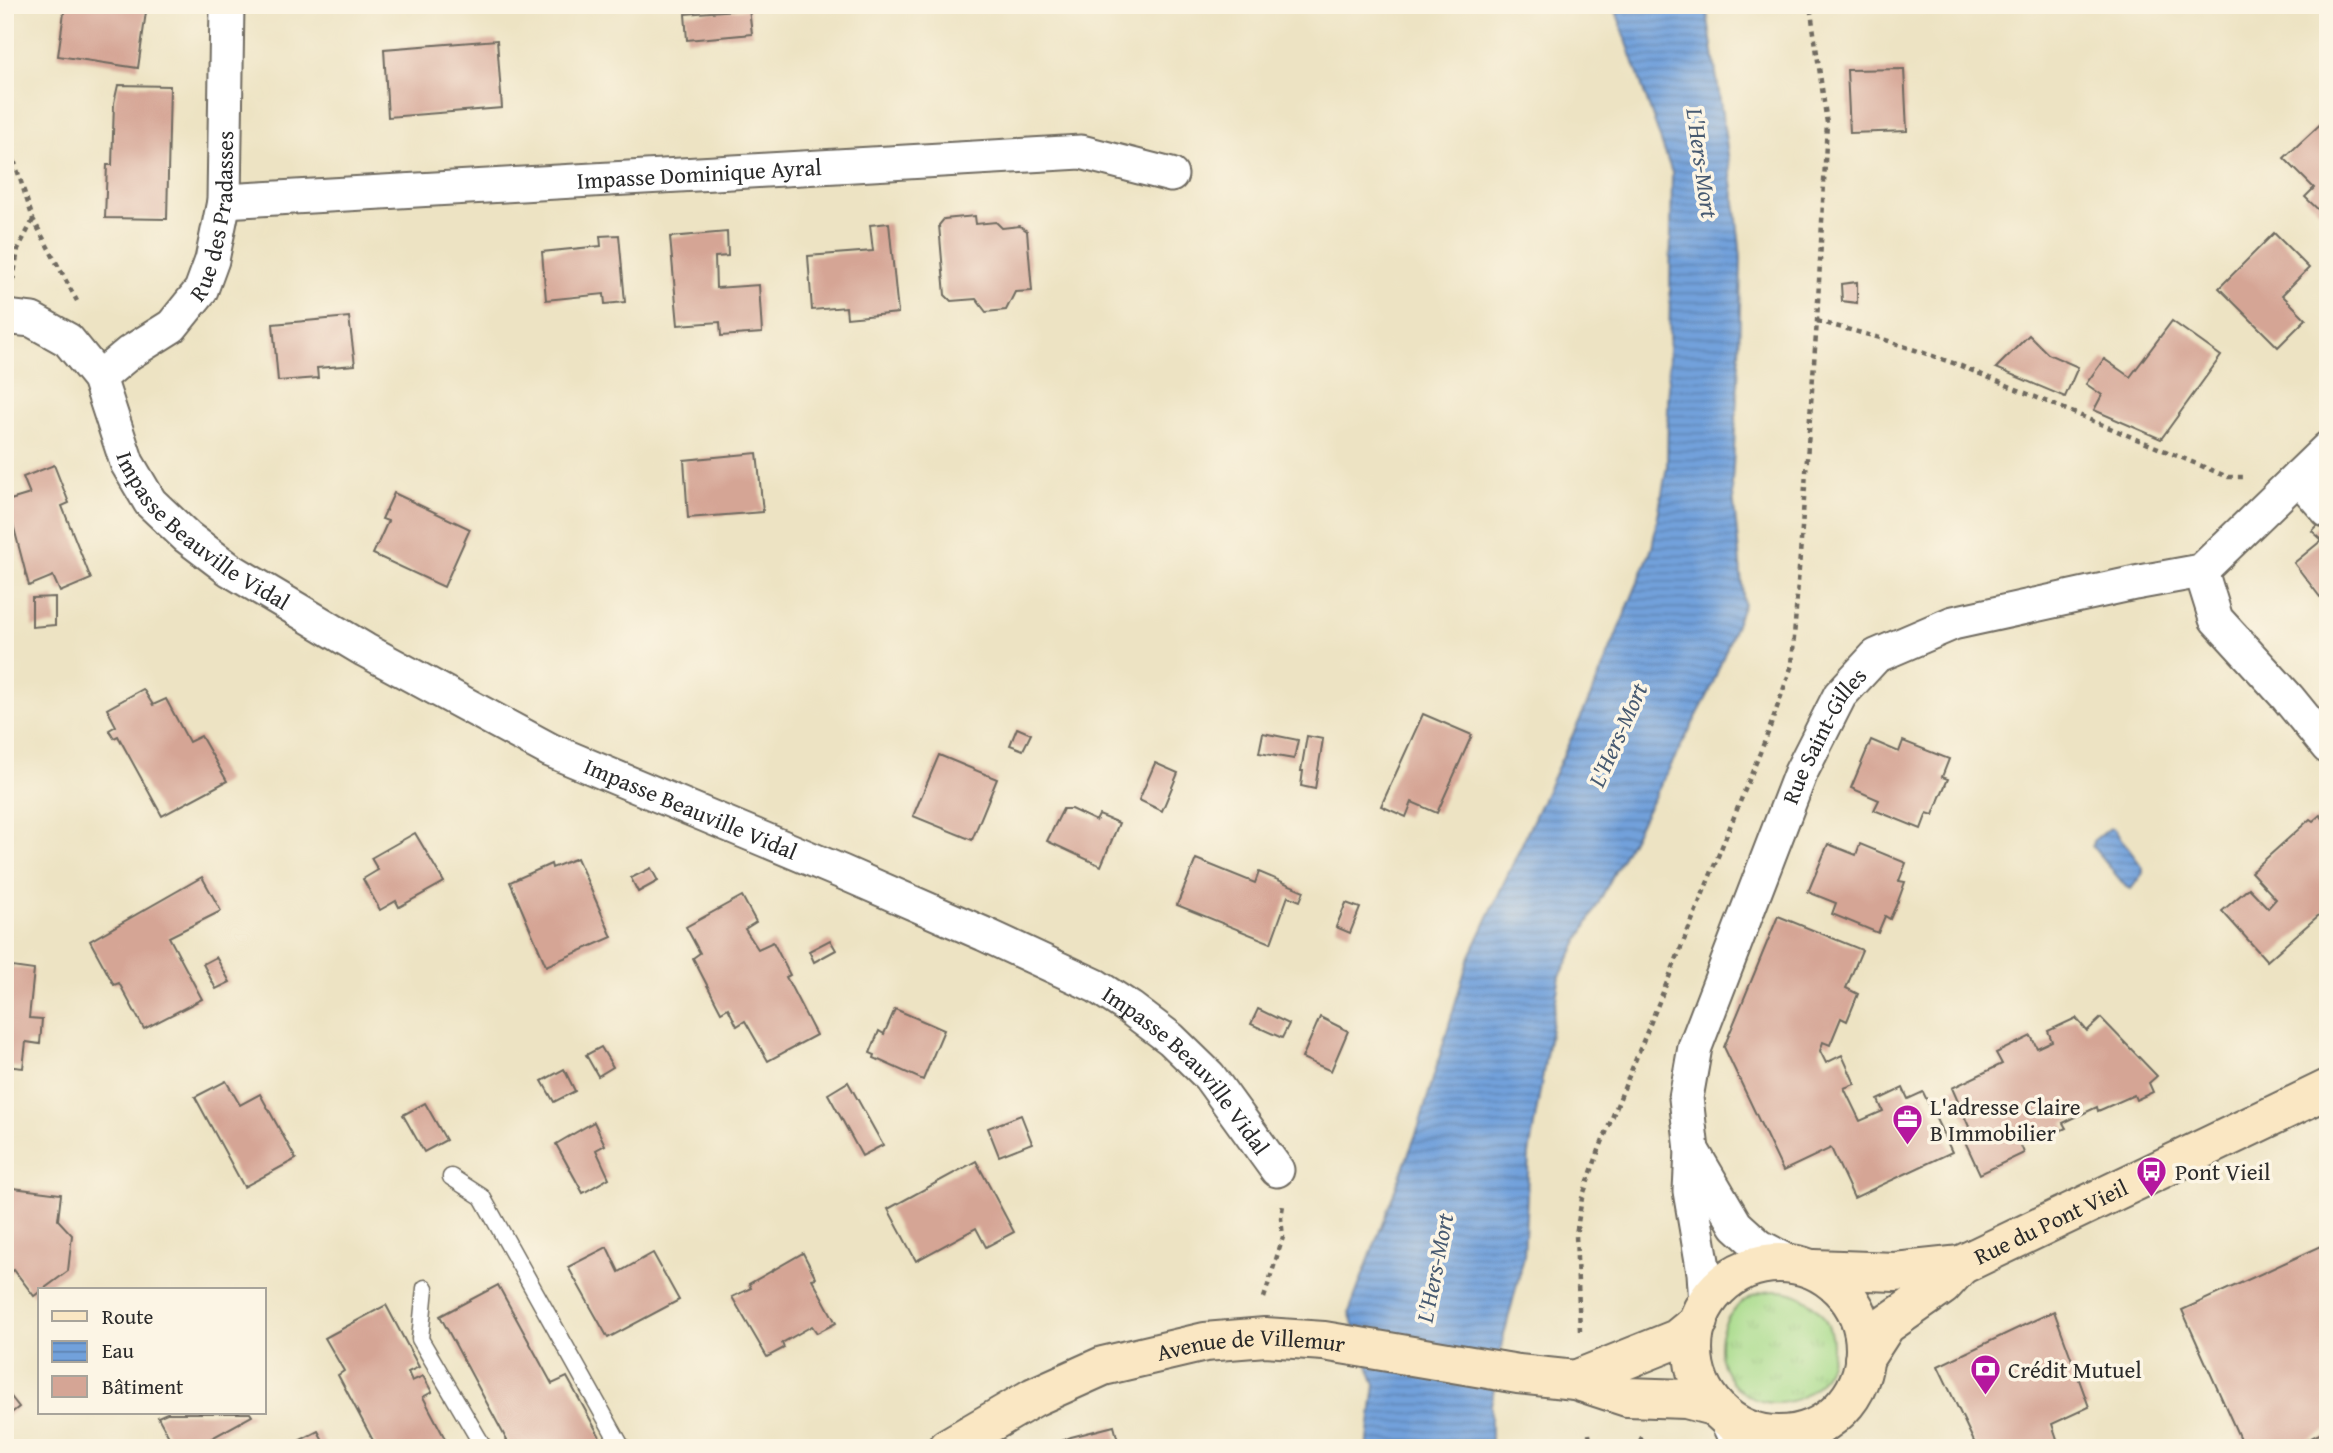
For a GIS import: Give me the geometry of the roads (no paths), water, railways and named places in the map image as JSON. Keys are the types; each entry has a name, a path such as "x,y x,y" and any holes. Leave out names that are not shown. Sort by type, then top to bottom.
{"main road":[{"name":"Rue du Pont Vieil","path":"1801,1266 1895,1272 1961,1265 2328,1089"},
{"path":"1764,1262 1801,1266 1833,1281 1848,1297 1858,1316 1864,1337 1864,1359 1855,1390 1841,1409 1812,1436 1798,1433 1772,1435 1726,1423 1703,1391 1695,1365 1694,1339 1702,1313 1721,1284 1741,1270 1764,1262"},
{"name":"Rue du Pont Vieil","path":"1864,1359 1886,1325 1942,1286 1961,1265"},
{"name":"Avenue de Villemur","path":"1574,1380 1677,1339 1702,1313"},
{"name":"Avenue de Villemur","path":"947,1448 1034,1397 1103,1366 1205,1342 1273,1338 1324,1341 1518,1374 1574,1380 1627,1397 1686,1399 1726,1423"}],"street":[{"name":"Rue des Pradasses","path":"99,378 129,353 172,326 201,290 212,260 224,201 227,5"},
{"name":"Impasse Dominique Ayral","path":"224,201 1081,152 1171,175"},
{"name":"Impasse Beauville Vidal","path":"5,317 32,320 68,340 99,378 127,463 150,502 187,537 229,569 365,650 550,750 984,933 1096,986 1171,1040 1209,1076 1277,1170"},
{"path":"2328,448 2201,571 2216,620 2288,698 2328,747"},
{"path":"2298,477 2328,511"},
{"name":"Rue Saint-Gilles","path":"1692,1150 1686,1098 1695,1047 1801,772 1840,695 1876,656 1953,623 2201,571"},
{"path":"1692,1150 1736,1225 1759,1246 1801,1266"},
{"path":"1692,1150 1690,1191 1704,1273 1702,1313"}],"lane":[{"path":"451,1177 482,1197 622,1448"},
{"path":"425,1288 420,1339 484,1448"}],"water":[{"name":"L'Hers-Mort","path":"1614,5 1706,5 1741,258 1739,363 1732,484 1744,604 1709,693 1560,976 1529,1154 1524,1257 1503,1339 1491,1405 1491,1448 1367,1448 1375,1385 1349,1312 1419,1126 1468,960 1594,689 1652,548 1667,466 1672,173"},
{"path":"2113,828 2143,868 2143,873 2131,889 2126,887 2092,846 2093,841"}],"place":[{"name":"L'adresse Claire B Immobilier","path":"1907,1147"},
{"name":"Pont Vieil","path":"2152,1199"},
{"name":"Crédit Mutuel","path":"1985,1397"}]}
